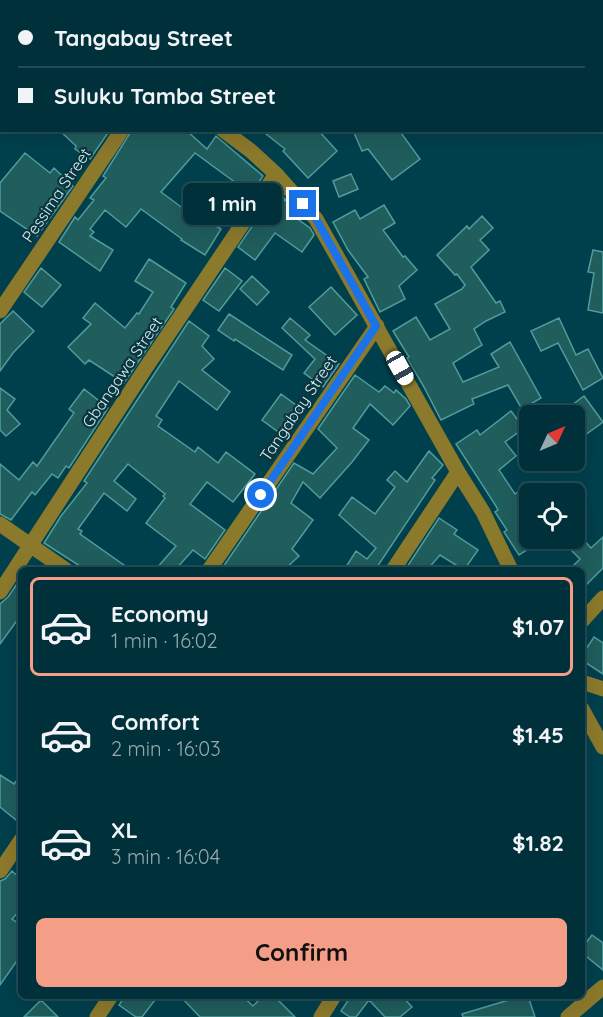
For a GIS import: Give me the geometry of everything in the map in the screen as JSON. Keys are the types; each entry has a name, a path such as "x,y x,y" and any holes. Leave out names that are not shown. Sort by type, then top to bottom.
{"street":[{"name":"Pessima Street","path":"0,310 121,132"},
{"path":"226,132 276,174 316,219 458,472 483,512 510,567"},
{"name":"Gbangawa Street","path":"0,592 276,174"},
{"name":"Tangabay Street","path":"211,567 376,326"},
{"path":"395,567 458,472"},
{"path":"0,524 62,567"},
{"path":"585,618 603,598"},
{"path":"585,683 603,689"},
{"path":"585,714 603,747"},
{"path":"0,870 18,844"},
{"path":"568,1017 603,987"},
{"path":"97,1017 109,999"},
{"path":"321,1017 332,999"}],"building":[{"path":"61,132 109,132 90,159 75,149 76,146"},
{"path":"131,132 188,132 207,149 216,136 263,176 251,194 195,153 161,192 196,218 198,215 221,229 205,255 181,240 141,209 126,227 105,210 90,229 94,232 90,236 113,250 100,271 59,242 75,217 78,220 94,200 90,198 106,178 103,176"},
{"path":"264,132 320,132 337,151 308,178 283,151 285,149"},
{"path":"400,132 420,159 392,180 368,149 362,151 354,133"},
{"path":"25,153 50,173 54,168 73,186 37,236 0,211 0,183"},
{"path":"351,174 358,189 339,197 333,181"},
{"path":"277,190 285,199 283,202 286,200 292,207 288,212 310,228 314,235 302,252 275,233 255,260 238,247"},
{"path":"384,205 395,223 383,230 403,257 405,256 417,270 399,286 405,299 380,312 364,279 368,277 348,250 333,222 355,210 360,219"},
{"path":"482,216 493,228 480,240 489,250 471,267 496,303 500,301 505,312 474,329 482,345 453,363 463,382 499,367 491,354 510,342 541,398 529,405 520,405 508,385 472,399 474,404 441,420 393,331 416,317 430,340 450,329 435,304 465,285 437,255 467,226 469,229"},
{"path":"593,250 603,252 603,313 588,310 594,273 588,272"},
{"path":"149,259 186,283 171,307 174,309 124,383 89,360 85,364 68,347 91,324 83,318 95,303 125,328 137,313 139,314 153,292 135,281"},
{"path":"41,268 61,285 42,307 24,292"},
{"path":"225,268 242,281 219,311 203,300"},
{"path":"252,276 269,292 257,305 240,289"},
{"path":"331,287 357,315 335,335 309,307"},
{"path":"13,311 34,331 0,371 0,324"},
{"path":"229,314 292,355 283,370 218,330"},
{"path":"290,318 310,335 305,340 339,364 323,387 304,373 315,359 282,328"},
{"path":"559,318 576,355 588,349 603,378 583,390 558,343 541,351 531,331"},
{"path":"189,321 209,336 202,346 214,359 202,370 230,392 217,410 179,381 156,416 162,420 158,426 195,452 198,447 218,463 226,452 255,474 233,502 207,482 190,504 225,530 205,559 193,550 178,567 158,567 176,546 146,523 165,498 163,496 165,494 128,464 114,481 136,499 127,511 104,493 78,529 82,531 80,534 127,567 81,567 44,543 61,516 87,483 84,481"},
{"path":"355,375 379,392 385,386 394,393 396,390 410,406 393,425 370,404 353,428 369,440 352,462 320,498 303,482 291,503 313,520 292,549 299,556 287,567 223,567 294,463 313,474 337,448 318,429"},
{"path":"0,388 15,399 7,410 20,424 6,436 0,430"},
{"path":"84,389 108,408 69,468 66,466 58,478 52,474 35,495 32,492 11,520 0,514 0,464 19,480 33,462 37,466 74,413 69,409"},
{"path":"281,394 300,408 281,434 262,420"},
{"path":"584,396 603,422 585,435 585,405 572,405"},
{"path":"511,411 519,421 519,432 505,442 516,456 499,470 515,494 519,491 519,549 529,549 519,555 504,532 507,530 495,512 498,510 496,506 456,444 477,430 480,435"},
{"path":"429,451 443,465 432,478 435,480 377,567 346,567 356,551 367,559 376,548 339,515 352,497 375,514 395,487 387,480 395,471 407,482"},
{"path":"439,518 457,530 454,534 478,550 466,567 459,567 440,555 430,567 407,567"},
{"path":"603,537 603,568 585,586 585,567 572,567 580,559 570,549 585,549 585,541 591,548"},
{"path":"18,582 18,619 0,644 0,604"},
{"path":"594,637 603,643 603,674 585,662 585,650"},
{"path":"0,775 14,784 18,779 18,822 0,807"},
{"path":"12,871 18,876 18,912 12,919 18,923 18,959 0,985 0,881"},
{"path":"592,935 603,943 603,970 585,955 585,944"},
{"path":"123,999 156,999 142,1017 136,1017 119,1005"},
{"path":"183,999 245,999 253,1006 260,999 277,999 295,1017 200,1017"},
{"path":"349,999 405,999 412,1007 400,1017 385,1017 369,1000 356,1017 350,1017 341,1011"},
{"path":"512,999 529,999 535,1017 463,1017 462,1014"},
{"path":"41,1000 58,1017 24,1017"}],"route":[{"path":"261,495 376,326 316,219 303,204"}]}
